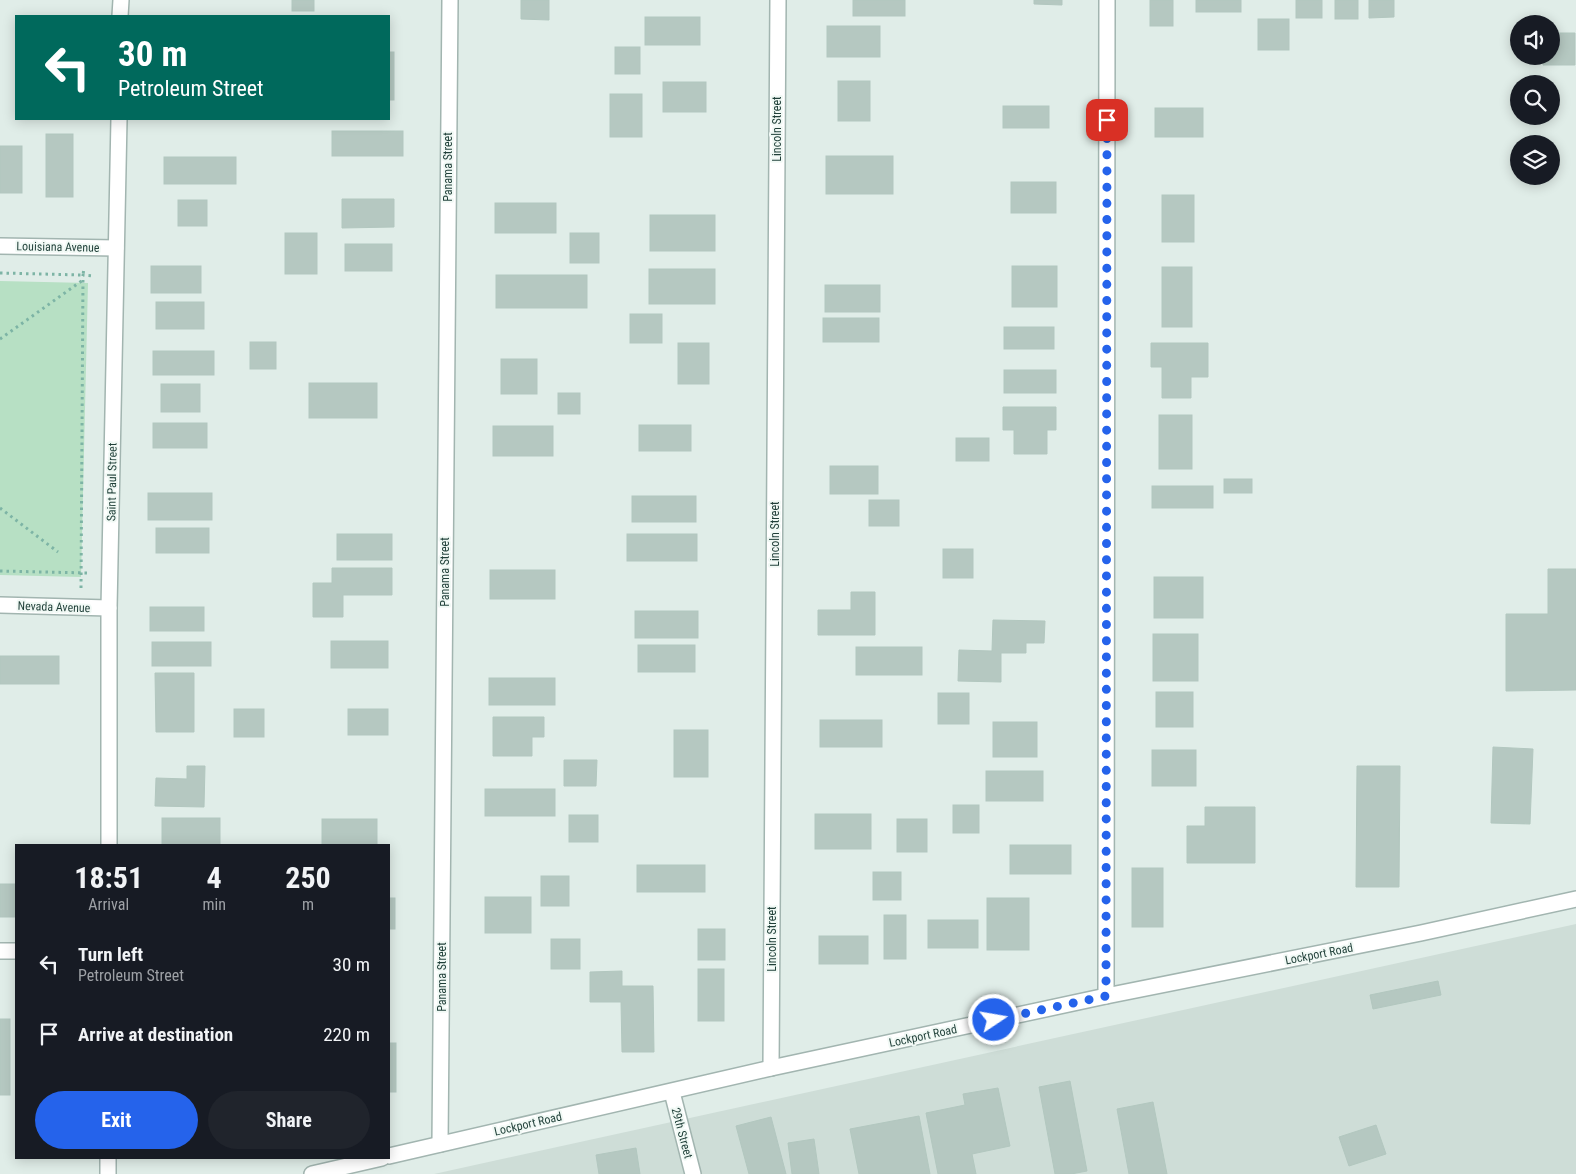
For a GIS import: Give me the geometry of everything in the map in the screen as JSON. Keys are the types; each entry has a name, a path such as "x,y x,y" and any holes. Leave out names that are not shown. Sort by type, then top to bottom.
{"street":[{"path":"120,15 121,0"},
{"name":"Panama Street","path":"440,1144 450,0"},
{"name":"Lincoln Street","path":"771,1068 778,0"},
{"path":"1106,996 1107,0"},
{"name":"Saint Paul Street","path":"109,844 109,608 119,120"},
{"name":"Louisiana Avenue","path":"0,246 116,248"},
{"name":"Nevada Avenue","path":"0,605 109,608"},
{"name":"Lockport Road","path":"390,1156 771,1068 1106,996 1421,934 1576,899"},
{"path":"0,951 15,951"},
{"name":"29th Street","path":"672,1092 693,1174"},
{"path":"108,1159 108,1174"},
{"path":"312,1174 378,1159"}],"path":[{"path":"0,273 93,276"},
{"path":"0,339 84,277"},
{"path":"80,588 84,277"},
{"path":"0,508 58,552"},
{"path":"0,571 91,574"}],"shaded area":[{"path":"1576,924 1576,1174 434,1174"}],"green space":[{"path":"0,281 88,283 81,577 0,575"}],"building":[{"path":"292,0 314,0 314,11 292,11"},
{"path":"521,0 549,0 549,20 521,19"},
{"path":"853,0 905,0 905,16 853,16"},
{"path":"1034,0 1062,0 1062,5 1034,4"},
{"path":"1150,0 1173,0 1173,26 1150,26"},
{"path":"1196,0 1241,0 1241,12 1196,12"},
{"path":"1296,0 1322,0 1322,18 1296,18"},
{"path":"1335,0 1358,0 1358,19 1335,19"},
{"path":"1369,0 1394,0 1394,17 1369,18"},
{"path":"645,17 700,17 700,45 645,45"},
{"path":"1258,19 1289,19 1289,50 1258,50"},
{"path":"827,26 880,26 880,57 827,57"},
{"path":"1560,33 1575,33 1575,65 1560,65"},
{"path":"615,47 640,47 640,74 615,74"},
{"path":"390,52 394,52 394,100 390,100"},
{"path":"838,81 870,81 870,121 838,121"},
{"path":"663,82 706,82 706,112 663,112"},
{"path":"610,94 642,94 642,137 610,137"},
{"path":"1003,106 1049,106 1049,128 1003,128"},
{"path":"1155,108 1203,108 1203,137 1155,137"},
{"path":"332,131 403,131 403,156 332,156"},
{"path":"46,134 73,134 73,197 46,197"},
{"path":"0,146 22,146 22,193 0,193"},
{"path":"826,156 893,156 893,194 826,194"},
{"path":"164,157 236,157 236,184 164,184"},
{"path":"1011,182 1056,182 1056,213 1011,213"},
{"path":"1162,195 1194,195 1194,242 1162,242"},
{"path":"342,199 394,199 394,227 342,228"},
{"path":"178,200 207,200 207,226 178,226"},
{"path":"495,203 556,203 556,233 495,233"},
{"path":"650,215 715,215 715,251 650,251"},
{"path":"285,233 317,233 317,274 285,274"},
{"path":"570,233 599,233 599,263 570,263"},
{"path":"345,244 392,244 392,271 345,271"},
{"path":"151,266 201,266 201,293 151,293"},
{"path":"1012,266 1057,266 1057,307 1012,307"},
{"path":"1162,267 1192,267 1192,327 1162,327"},
{"path":"649,269 715,269 715,304 649,304"},
{"path":"496,275 587,275 587,308 496,308"},
{"path":"825,285 880,285 880,312 825,312"},
{"path":"156,302 204,302 204,329 156,329"},
{"path":"630,314 662,314 662,343 630,343"},
{"path":"823,318 879,318 879,342 823,342"},
{"path":"1004,327 1054,327 1054,349 1004,349"},
{"path":"250,342 276,342 276,369 250,369"},
{"path":"678,343 709,343 709,384 678,384"},
{"path":"1151,343 1208,343 1208,377 1191,377 1191,398 1162,398 1162,367 1151,367"},
{"path":"153,351 214,351 214,375 153,375"},
{"path":"501,359 537,359 537,394 501,394"},
{"path":"1004,370 1056,370 1056,393 1004,393"},
{"path":"309,383 377,383 377,418 309,418"},
{"path":"161,384 200,384 200,412 161,412"},
{"path":"558,393 580,393 580,414 558,414"},
{"path":"1003,407 1056,407 1056,430 1047,430 1047,454 1014,454 1014,430 1003,430"},
{"path":"1159,415 1192,415 1192,469 1159,469"},
{"path":"153,423 207,423 207,448 153,448"},
{"path":"639,425 691,425 691,451 639,451"},
{"path":"493,426 553,426 553,456 493,456"},
{"path":"956,438 989,438 989,461 956,461"},
{"path":"830,466 878,466 878,494 830,494"},
{"path":"1224,479 1252,479 1252,493 1224,493"},
{"path":"1152,486 1213,486 1213,508 1152,508"},
{"path":"148,493 212,493 212,520 148,520"},
{"path":"632,496 696,496 696,522 632,522"},
{"path":"869,500 899,500 899,526 869,526"},
{"path":"156,528 209,528 209,553 156,553"},
{"path":"337,534 392,534 392,560 337,560"},
{"path":"627,534 697,534 697,561 627,561"},
{"path":"943,549 973,549 973,578 943,578"},
{"path":"332,568 392,568 392,595 343,595 343,617 313,617 313,583 332,583"},
{"path":"1548,569 1576,569 1576,690 1506,691 1506,614 1548,614"},
{"path":"490,570 555,570 555,599 490,599"},
{"path":"1154,577 1203,577 1203,618 1154,618"},
{"path":"851,592 875,592 875,635 818,635 818,610 851,610"},
{"path":"150,607 204,607 204,631 150,631"},
{"path":"635,611 698,611 698,638 635,638"},
{"path":"993,620 1045,621 1044,643 1026,643 1026,653 1001,653 1001,682 958,681 959,650 992,651"},
{"path":"1153,634 1198,634 1198,681 1153,681"},
{"path":"331,641 388,641 388,668 331,668"},
{"path":"152,642 211,642 211,666 152,666"},
{"path":"638,645 695,645 695,672 638,672"},
{"path":"856,647 922,647 922,675 856,675"},
{"path":"0,656 59,656 59,684 0,684"},
{"path":"155,673 194,673 194,732 156,732"},
{"path":"489,678 555,678 555,705 489,705"},
{"path":"1156,692 1193,692 1193,727 1156,727"},
{"path":"938,693 969,693 969,724 938,724"},
{"path":"234,709 264,709 264,737 234,737"},
{"path":"348,709 388,709 388,735 348,735"},
{"path":"493,717 544,717 544,737 532,737 532,756 493,756"},
{"path":"820,720 882,720 882,747 820,747"},
{"path":"993,722 1037,722 1037,757 993,757"},
{"path":"674,730 708,730 708,777 674,777"},
{"path":"1493,747 1533,749 1530,824 1491,823"},
{"path":"1152,750 1196,750 1196,786 1152,786"},
{"path":"564,760 597,760 596,786 564,786"},
{"path":"187,766 205,766 204,807 155,806 156,778 187,779"},
{"path":"1357,766 1400,766 1399,887 1356,887"},
{"path":"986,771 1043,771 1043,801 986,801"},
{"path":"485,789 555,789 555,816 485,816"},
{"path":"953,805 979,805 979,833 953,833"},
{"path":"1205,807 1255,807 1255,863 1187,863 1187,826 1205,826"},
{"path":"815,814 871,814 871,849 815,849"},
{"path":"569,815 598,815 598,842 569,842"},
{"path":"162,818 220,818 220,844 162,844"},
{"path":"322,819 377,819 377,844 322,844"},
{"path":"897,819 927,819 927,852 897,852"},
{"path":"1010,845 1071,845 1071,874 1010,874"},
{"path":"637,865 705,865 705,892 637,892"},
{"path":"1132,868 1163,868 1163,927 1132,927"},
{"path":"873,872 901,872 901,900 873,900"},
{"path":"541,876 569,876 569,906 541,906"},
{"path":"0,884 15,884 15,917 0,917"},
{"path":"485,897 531,897 531,933 485,933"},
{"path":"390,898 395,898 395,929 390,929"},
{"path":"987,898 1029,898 1029,950 987,950"},
{"path":"884,915 906,915 906,959 884,959"},
{"path":"928,920 978,920 978,948 928,948"},
{"path":"698,929 725,929 725,960 698,960"},
{"path":"819,936 868,936 868,964 819,964"},
{"path":"551,939 580,939 580,969 551,969"},
{"path":"698,969 724,969 724,1021 698,1021"},
{"path":"622,971 622,986 653,986 654,1052 622,1052 621,1002 590,1002 590,972"},
{"path":"1438,981 1441,995 1373,1009 1370,995"},
{"path":"0,1019 10,1019 10,1095 0,1095"},
{"path":"390,1043 396,1043 396,1092 390,1092"},
{"path":"1070,1081 1087,1171 1055,1174 1039,1087"},
{"path":"998,1088 1010,1146 972,1154 976,1174 938,1174 926,1113 965,1105 963,1094"},
{"path":"1153,1102 1167,1174 1129,1174 1117,1109"},
{"path":"919,1116 930,1174 859,1174 850,1129"},
{"path":"771,1117 786,1174 749,1174 736,1126"},
{"path":"1376,1125 1386,1154 1349,1166 1339,1137"},
{"path":"814,1139 819,1174 792,1174 788,1143"},
{"path":"636,1148 640,1174 599,1174 596,1155"}],"route":[{"path":"994,1020 1106,996 1107,120"}]}
